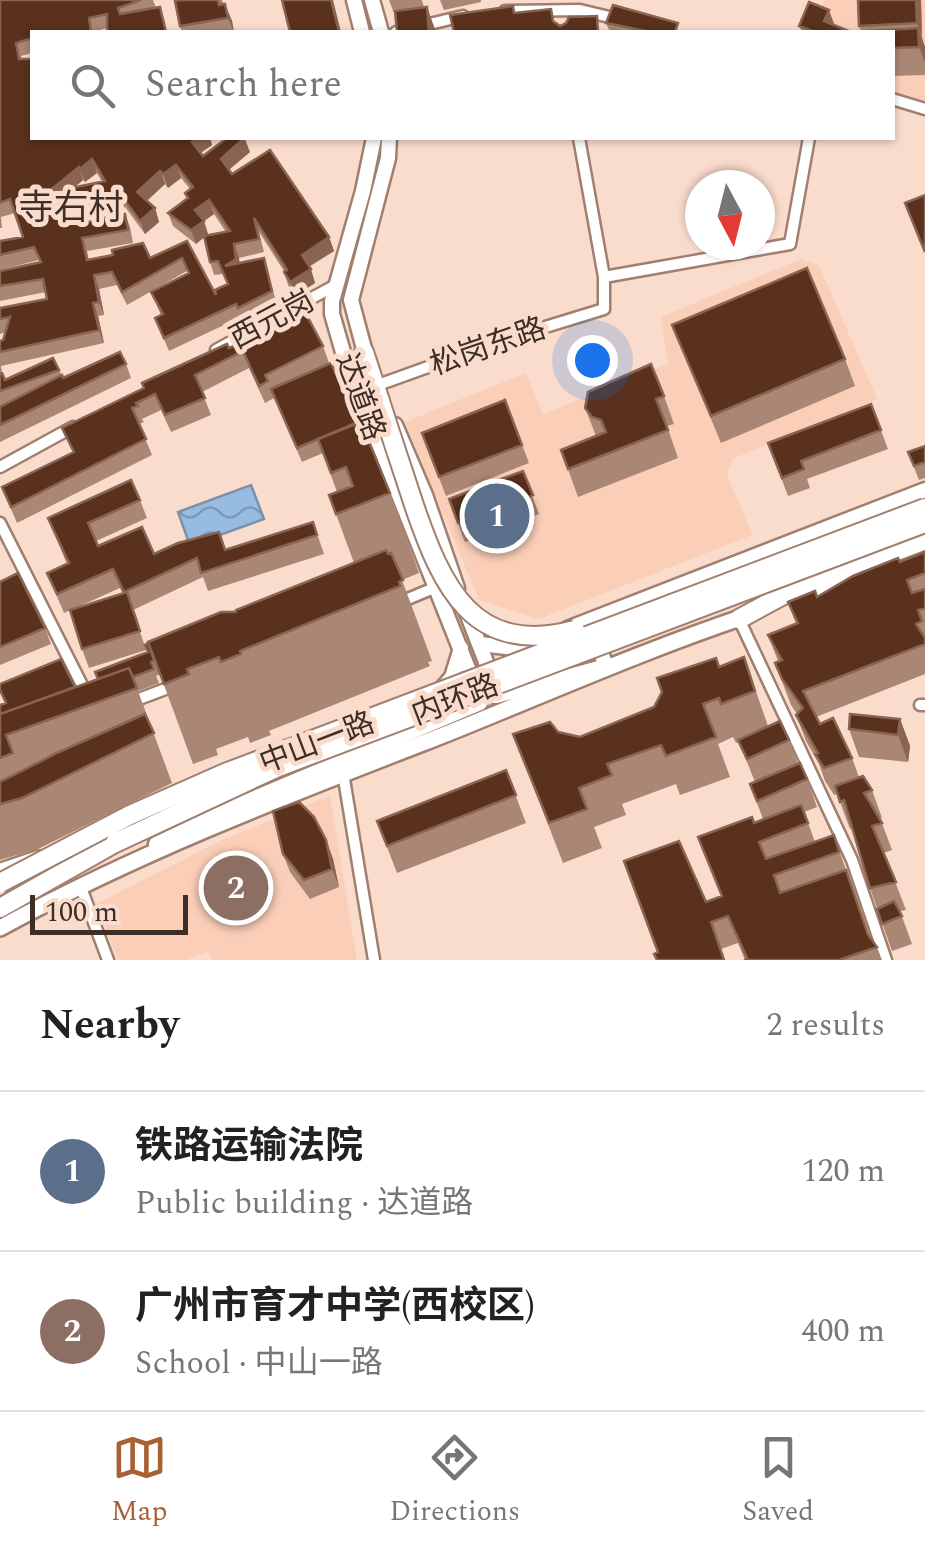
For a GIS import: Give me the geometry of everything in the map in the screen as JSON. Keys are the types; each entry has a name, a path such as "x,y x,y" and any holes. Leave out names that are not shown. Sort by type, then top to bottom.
{"highway":[{"path":"364,352 438,569 454,597 476,618 504,632 542,636 700,593"},
{"name":"内环路","path":"0,886 130,815 225,773 925,510"},
{"name":"内环路","path":"0,908 115,843 266,773 925,524"},
{"path":"739,619 763,603 925,540"}],"main road":[{"path":"354,0 362,30"},
{"path":"372,0 380,30"},
{"name":"达道路","path":"374,140 364,191 334,286 332,314 345,360 461,648 475,689 470,709"},
{"name":"达道路","path":"364,352 351,300 388,158 389,140"},
{"name":"达道路","path":"379,393 425,495 492,677"},
{"path":"480,644 514,648 925,490"},
{"name":"中山一路","path":"0,886 219,780 426,702 475,689 492,677 925,510"},
{"name":"中山一路","path":"0,928 112,870 606,666 925,554"},
{"path":"673,587 681,605"},
{"path":"602,615 632,624"},
{"path":"112,870 210,818 470,709 475,689 516,692 606,666 595,638"},
{"path":"426,702 452,678 461,648"},
{"path":"0,871 18,863 63,855"}],"street":[{"path":"404,30 484,11 564,16 580,10 630,22"},
{"path":"895,100 925,109"},
{"path":"579,140 604,277 790,244 809,140"},
{"name":"松岗东路","path":"379,393 503,340 604,310 604,277"},
{"name":"西元岗","path":"212,352 334,286"},
{"path":"0,467 86,420"},
{"path":"0,523 96,714"},
{"path":"383,609 434,588"},
{"path":"739,619 852,860 886,960"},
{"path":"112,708 180,684"},
{"path":"343,773 374,960"},
{"path":"80,885 108,960"}],"shaded area":[{"path":"824,0 925,0 925,104 895,94 895,30 814,30"},
{"path":"801,259 819,265 877,399 732,459 727,474 752,535 539,619 479,600 405,422 526,373 543,414 668,364 661,317"},
{"path":"330,796 357,960 212,960 208,951 187,960 118,960 96,904 222,840"}],"water":[{"path":"251,485 264,519 190,546 178,512"}],"building":[{"path":"0,0 141,0 118,8 120,14 160,7 166,30 107,30 107,14 89,18 91,30 30,30 30,39 16,43 19,59 30,59 30,140 196,140 192,142 203,156 224,140 242,140 221,159 232,174 270,150 329,237 302,255 311,269 290,282 284,272 287,270 254,218 259,239 234,244 236,259 225,266 264,258 272,291 164,338 155,318 163,314 151,292 189,273 182,258 122,292 112,272 94,275 99,302 93,303 99,330 0,352 0,341 10,317 0,319 0,308 47,299 43,279 0,286 0,271 41,262 34,247 0,255 0,241 23,237 10,199 0,203","holes":["92,159 105,181 47,193","176,165 193,187 185,193 188,198 168,213 191,230 204,221 195,210 209,200 230,231 204,236 210,262 218,261 228,284 215,290 216,295 187,241 150,258 143,243 87,260 82,238 128,230 125,214 78,223 75,207 120,194 140,221 155,208 137,192 160,171 163,174"]},
{"path":"218,0 219,5 225,4 228,18 180,26 175,1"},
{"path":"282,0 331,0 338,30 290,30"},
{"path":"858,0 916,0 917,23 859,26"},
{"path":"809,2 829,10 824,21 846,30 810,30 799,26"},
{"path":"613,5 678,23 676,30 641,30 606,23"},
{"path":"513,6 514,13 551,9 553,21 560,26 569,17 597,16 598,30 454,30 450,15"},
{"path":"427,7 429,30 397,30 395,11"},
{"path":"918,28 919,47 895,48 895,30 884,30"},
{"path":"925,195 925,252 905,203"},
{"path":"807,268 845,359 711,416 672,325"},
{"path":"304,310 323,346 265,375 268,381 259,386 243,351 195,375 205,398 165,415 155,394 136,403 138,406 132,408 146,439 11,507 2,487 74,452 62,428 144,388 142,383 227,344 229,348"},
{"path":"120,352 126,364 0,425 0,407 62,375 63,378"},
{"path":"53,358 59,370 0,391 0,373 5,380"},
{"path":"331,363 358,422 297,448 271,389"},
{"path":"651,364 664,396 656,399 668,430 568,469 561,450 606,432 601,420 585,408 588,392"},
{"path":"505,400 522,445 439,477 422,433"},
{"path":"871,404 881,430 801,461 804,469 782,478 768,443"},
{"path":"361,422 390,493 336,514 329,495 353,486 346,467 331,473 318,439"},
{"path":"925,446 925,462 914,466 908,452"},
{"path":"523,471 533,495 458,523 449,499"},
{"path":"131,480 140,500 88,523 98,546 142,527 154,554 219,532 225,550 313,522 317,535 201,573 197,558 124,592 113,569 57,594 47,573 69,563 48,518"},
{"path":"386,550 403,580 400,586 221,662 219,657 187,669 189,674 164,684 148,642 221,612 236,612"},
{"path":"925,552 925,573 907,580 912,593 925,589 925,608 918,610 922,621 916,624 925,644 803,691 820,724 833,718 852,758 824,768 796,715 803,708 782,679 775,663 782,660 768,635 798,623 788,602 815,591 817,597 853,576"},
{"path":"18,573 45,628 0,647 0,582"},
{"path":"127,592 140,631 82,649 70,610"},
{"path":"148,643 154,669 133,677 129,668 98,679 95,672 148,652"},
{"path":"744,657 755,691 721,704 719,698 703,704 716,737 666,756 661,745 607,764 612,775 579,788 587,809 549,823 513,734 550,722 558,732 580,737 654,707 662,692 657,678 716,658 719,667"},
{"path":"61,659 75,687 0,714 0,705 6,703 0,684"},
{"path":"129,668 137,688 6,735 13,753 0,758 0,714"},
{"path":"145,714 154,733 22,798 0,804 0,782"},
{"path":"850,714 900,719 898,735 849,729"},
{"path":"780,721 789,740 747,759 738,740"},
{"path":"800,763 807,779 757,801 750,784"},
{"path":"506,770 516,795 387,846 377,821"},
{"path":"863,776 872,790 864,793 882,823 872,826 896,882 870,888 844,800 840,802 835,786"},
{"path":"299,802 314,817 326,840 332,869 304,880 283,854 273,811"},
{"path":"801,805 808,823 759,842 766,859 834,835 839,852 774,875 780,893 846,870 868,935 877,947 839,960 745,960 728,916 711,922 724,960 657,960 654,954 658,952 624,861 679,841 706,902 722,896 698,837 752,817 754,823"},
{"path":"894,901 902,916 882,924 877,909"}],"place":[{"name":"铁路运输法院","path":"497,516"},
{"name":"广州市育才中学(西校区)","path":"236,888"}],"district":[{"name":"寺右村","path":"71,208"}]}
